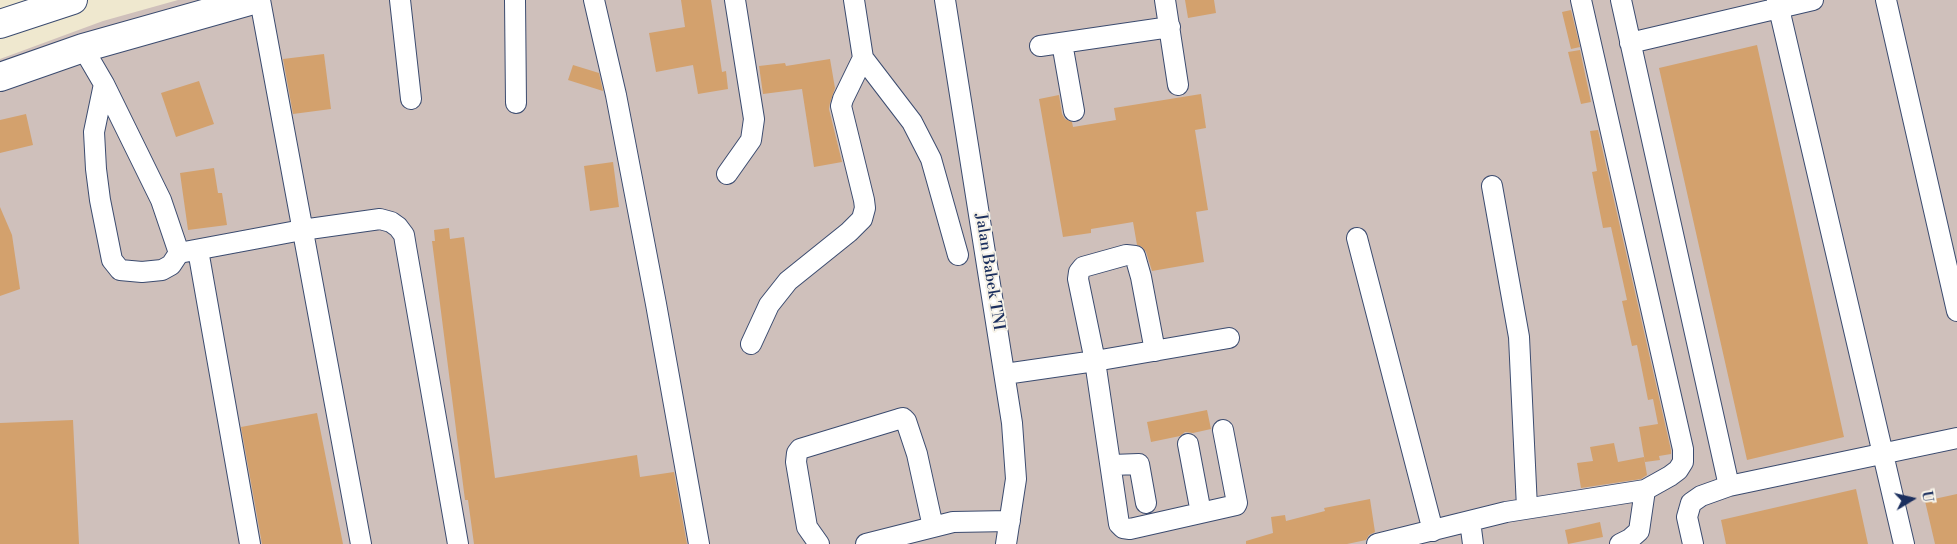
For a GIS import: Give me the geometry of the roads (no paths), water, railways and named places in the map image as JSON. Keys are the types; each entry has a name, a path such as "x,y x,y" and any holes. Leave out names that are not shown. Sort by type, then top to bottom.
{"highway":[{"path":"0,24 73,0"},
{"path":"0,77 83,48 253,0"}],"street":[{"path":"260,0 360,544"},
{"path":"400,0 411,99"},
{"path":"515,0 516,103"},
{"path":"594,0 616,95 699,544"},
{"path":"727,174 751,140 754,119 735,0"},
{"path":"854,0 863,58 912,122 931,159 958,255"},
{"name":"Jalan Babek TNI","path":"945,0 1012,423 1016,479 1006,544"},
{"path":"1165,0 1178,85"},
{"path":"1377,544 1527,508 1644,490 1663,481 1678,470 1683,462 1683,449 1581,0"},
{"path":"1622,0 1630,44 1729,486"},
{"path":"1630,44 1778,4 1813,0"},
{"path":"1886,0 1957,312"},
{"path":"1778,4 1904,544"},
{"path":"1040,46 1170,27"},
{"path":"1062,43 1074,111"},
{"path":"83,48 104,84 161,200 189,252 250,544"},
{"path":"751,344 769,305 788,281 849,232 862,219 865,208 864,200 841,106 863,58"},
{"path":"104,84 94,132 96,160 100,200 112,260 120,270 127,272 162,270 189,252 302,230 380,219 391,222 398,227 404,235 458,544"},
{"path":"1492,186 1519,337 1527,508"},
{"path":"1357,238 1433,531"},
{"path":"1155,351 1138,260 1135,256 1126,255 1083,267 1079,272 1078,279 1096,361 1119,524 1123,528 1130,529 1232,506 1238,503 1223,430"},
{"path":"1005,374 1096,361 1229,338"},
{"path":"819,544 807,528 796,453 800,449 903,418 906,421 916,454 921,534"},
{"path":"1693,544 1687,517 1691,504 1701,496 1729,486 1957,438"},
{"path":"1188,444 1201,513"},
{"path":"1112,466 1139,464 1146,503"},
{"path":"1620,544 1630,539 1639,531 1644,490"},
{"path":"866,544 921,534 953,522 1010,521"},
{"path":"1470,521 1473,544"}]}
